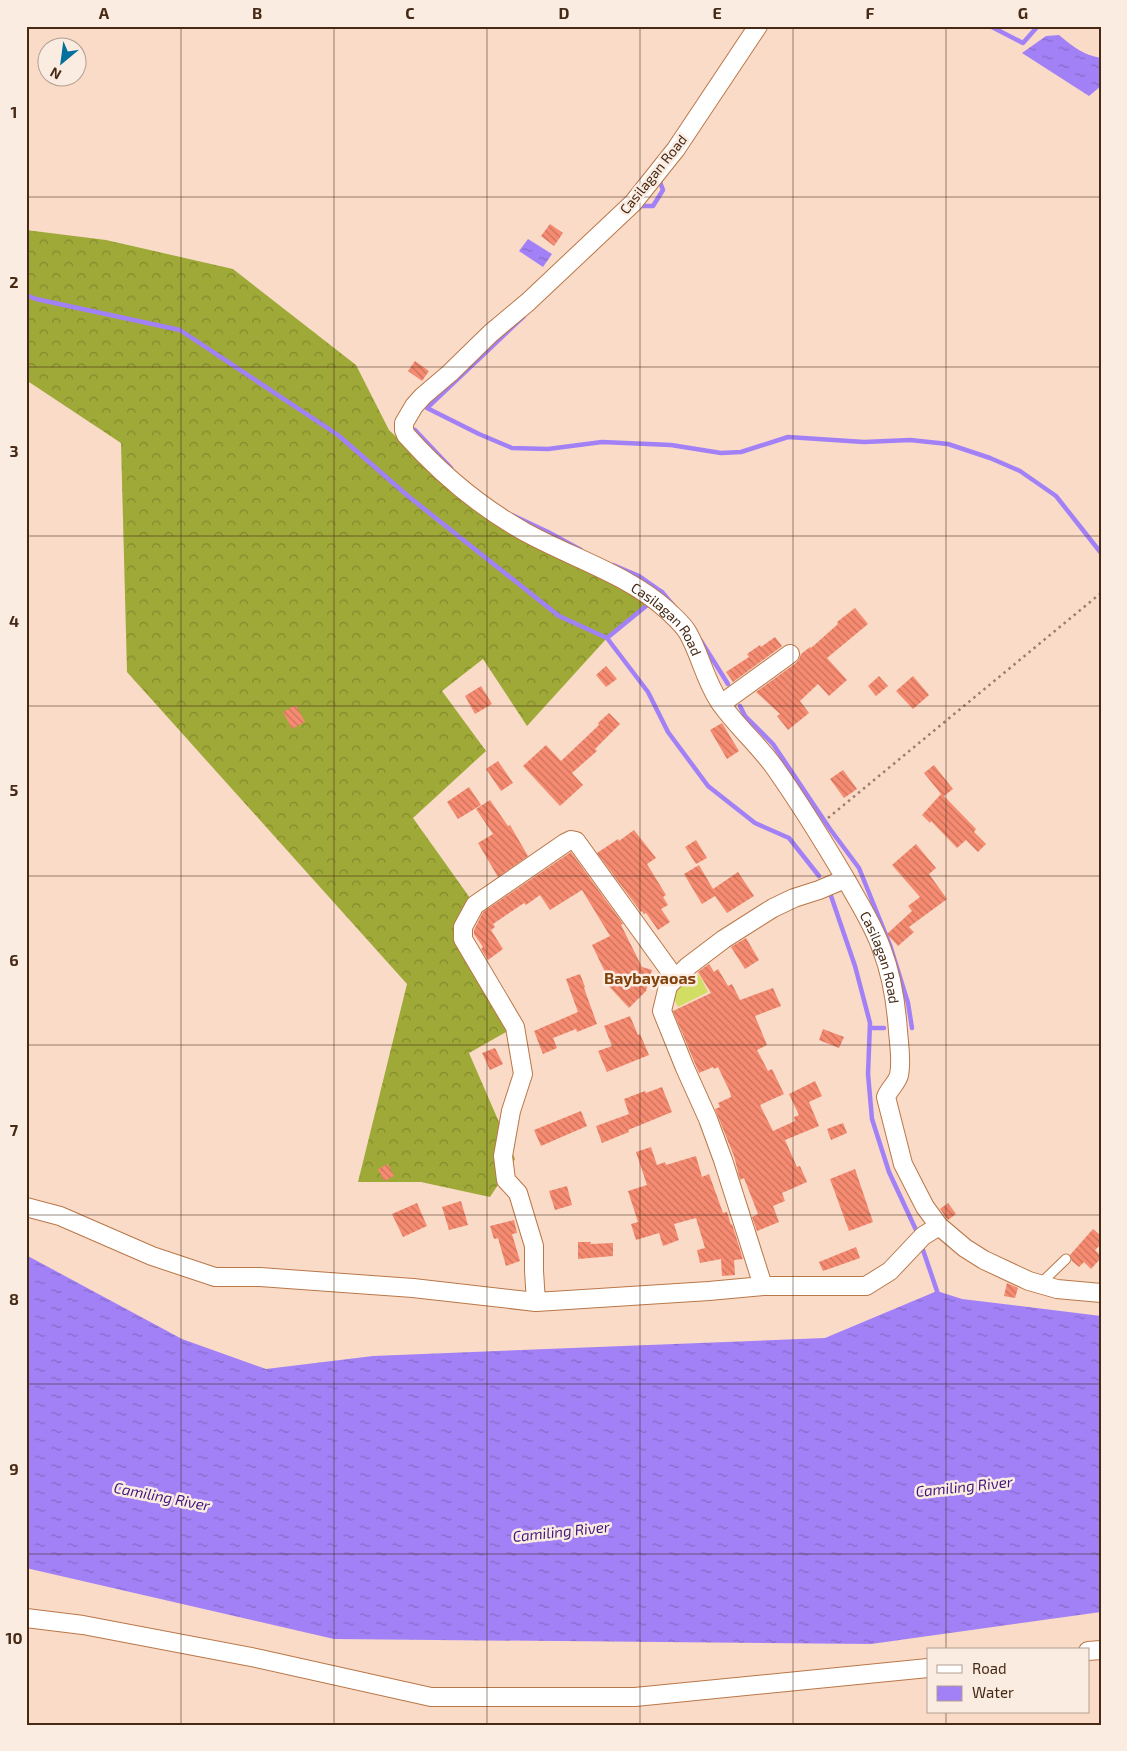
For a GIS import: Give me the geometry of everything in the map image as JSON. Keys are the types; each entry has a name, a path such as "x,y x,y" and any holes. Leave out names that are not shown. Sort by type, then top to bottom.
{"street":[{"name":"Casilagan Road","path":"758,26 676,149 633,203 528,302 491,333 450,374 423,396 414,406 404,424 404,430 406,435 429,460 484,506 526,532 651,597 668,610 688,632 710,684 721,704 739,729 774,766 815,828 866,916 882,949 894,991 900,1052 899,1076 886,1097 903,1164 926,1207 939,1226 965,1248 984,1260 1029,1281 1057,1289 1101,1293"},
{"path":"721,704 790,654"},
{"path":"536,1302 534,1246 518,1193 506,1180 503,1156 511,1112 523,1074 515,1027 463,939 463,926 475,905 565,843 571,840 576,841 675,978"},
{"path":"763,1286 724,1160 662,1011 668,986 688,967 724,939 773,908 845,879"},
{"path":"26,1207 60,1216 152,1256 215,1277 260,1277 413,1288 536,1302 763,1286 866,1286 890,1271 923,1236 939,1226"},
{"path":"26,1618 83,1625 227,1653 431,1697 635,1698 927,1668"}],"lane":[{"path":"1040,1284 1066,1259"}],"path":[{"path":"815,828 1101,593"}],"green space":[{"path":"26,230 106,240 233,269 356,365 389,430 428,467 654,599 607,638 527,726 483,659 442,691 486,751 413,818 475,905 463,927 515,1027 469,1053 515,1159 490,1197 421,1182 358,1182 407,984 127,672 121,443 26,380"},
{"path":"699,974 708,992 678,1007 669,989"}],"water":[{"path":"1059,35 1083,52 1101,58 1101,86 1089,96 1022,53 1046,36"},
{"path":"528,239 552,254 543,267 519,251"},
{"name":"Camiling River","path":"26,1255 182,1339 266,1369 373,1356 825,1338 937,1291 962,1299 1101,1316 1101,1612 871,1644 334,1639 26,1568"}],"building":[{"path":"550,224 563,233 554,246 541,236"},
{"path":"415,361 429,371 422,381 408,371"},
{"path":"855,608 868,624 827,658 847,680 829,696 818,684 800,701 809,713 788,730 777,716 780,714 756,692 796,663 801,654 811,648 838,624 837,622"},
{"path":"775,637 782,646 733,682 726,672 749,657 747,654"},
{"path":"606,666 617,679 606,687 596,675"},
{"path":"879,676 888,686 876,696 868,686"},
{"path":"913,676 929,695 913,709 896,691"},
{"path":"481,686 492,704 475,714 465,696"},
{"path":"296,705 305,722 292,729 283,712"},
{"path":"609,713 620,724 595,749 597,751 572,773 583,785 560,806 523,766 546,745 561,761"},
{"path":"722,723 739,751 727,759 710,730"},
{"path":"498,761 513,783 501,791 486,769"},
{"path":"934,765 953,789 944,796 976,829 974,832 986,844 978,852 966,840 957,848 931,821 930,823 922,815 941,794 924,773"},
{"path":"843,770 857,789 844,798 830,779"},
{"path":"469,787 481,805 458,819 447,802"},
{"path":"490,800 508,826 510,825 528,856 498,877 478,843 493,834 476,809"},
{"path":"634,830 656,858 647,864 666,895 663,897 668,905 661,909 670,922 658,930 646,913 641,912 597,853"},
{"path":"696,840 707,858 696,864 685,847"},
{"path":"916,844 936,868 929,874 947,899 909,927 914,932 898,946 887,934 912,911 908,906 920,897 892,865"},
{"path":"571,852 623,924 621,925 642,967 652,970 646,991 629,1008 604,981 608,978 592,945 610,936 582,890 550,910 540,895 526,905 524,903 493,924 495,927 491,930 503,949 488,960 481,949 483,947 474,934 474,930 483,912"},
{"path":"699,865 713,889 738,872 754,896 727,913 715,896 702,904 684,874"},
{"path":"746,938 759,960 745,969 731,947"},
{"path":"709,964 714,972 718,969 728,986 732,984 740,1000 773,988 781,1006 755,1016 767,1045 757,1050 768,1071 772,1069 784,1094 760,1105 773,1131 795,1121 794,1117 799,1115 789,1094 815,1081 822,1096 809,1102 819,1126 785,1140 797,1167 800,1166 807,1182 782,1193 785,1201 773,1206 779,1222 757,1231 752,1217 758,1214 744,1178 740,1180 734,1156 715,1109 720,1107 718,1103 731,1097 730,1092 718,1067 714,1069 713,1067 699,1073 673,1011 711,993 698,972"},
{"path":"580,974 597,1024 577,1032 576,1029 553,1038 557,1048 543,1054 534,1031 578,1012 566,979"},
{"path":"630,1016 649,1055 607,1072 598,1051 612,1046 604,1026"},
{"path":"823,1029 844,1037 839,1048 819,1040"},
{"path":"495,1048 503,1064 490,1070 482,1053"},
{"path":"662,1087 672,1112 602,1143 596,1126 629,1114 624,1099"},
{"path":"581,1111 587,1126 541,1146 534,1130"},
{"path":"843,1123 847,1133 831,1140 827,1129"},
{"path":"651,1147 657,1165 665,1162 666,1165 696,1156 702,1177 709,1174 723,1213 727,1212 732,1224 743,1259 734,1260 735,1275 722,1276 721,1259 700,1263 697,1250 705,1248 696,1218 674,1224 679,1240 663,1246 659,1233 636,1240 631,1224 638,1222 628,1191 647,1185 636,1152"},
{"path":"388,1164 394,1176 384,1181 378,1169"},
{"path":"855,1169 873,1222 849,1231 830,1179"},
{"path":"567,1186 572,1205 555,1210 549,1191"},
{"path":"461,1201 468,1225 449,1230 442,1207"},
{"path":"417,1203 427,1226 403,1237 392,1214"},
{"path":"948,1203 956,1214 948,1220 940,1209"},
{"path":"514,1220 517,1233 512,1234 520,1261 506,1266 498,1238 494,1239 490,1226"},
{"path":"1093,1229 1101,1236 1101,1244 1095,1250 1101,1258 1091,1269 1084,1262 1079,1267 1072,1261 1070,1255"},
{"path":"578,1242 591,1242 590,1244 613,1243 613,1256 578,1259"},
{"path":"856,1247 860,1258 823,1271 819,1262"},
{"path":"1007,1283 1018,1288 1015,1298 1004,1296"}],"waterway":[{"path":"990,26 1023,43 1038,26"},
{"path":"639,208 641,206 653,206 663,190 660,182 662,178"},
{"path":"26,295 36,299 180,330 338,435 408,496 559,616 607,638 651,602"},
{"path":"524,316 427,408 512,448 548,449 602,442 671,445 721,453 741,452 788,437 864,442 910,440 948,444 990,458 1020,471 1056,496 1101,553"},
{"path":"415,430 451,468"},
{"path":"512,515 581,550"},
{"path":"613,565 639,576 662,592"},
{"path":"661,593 673,605"},
{"path":"607,638 648,692 668,732 708,786 755,823 789,838 819,876"},
{"path":"701,641 728,684"},
{"path":"740,706 745,716 773,744 830,829 859,868 890,945 908,1003 912,1028"},
{"path":"831,896 855,966 870,1023 868,1074 872,1119 889,1172 916,1230"},
{"path":"870,1028 884,1028"},
{"path":"923,1250 937,1291"}],"district":[{"name":"Baybayaoas","path":"650,977"}]}
